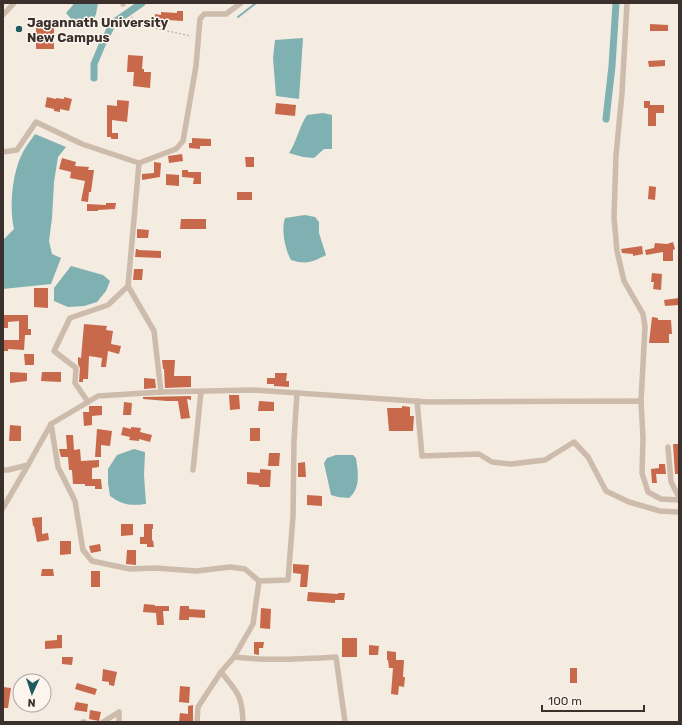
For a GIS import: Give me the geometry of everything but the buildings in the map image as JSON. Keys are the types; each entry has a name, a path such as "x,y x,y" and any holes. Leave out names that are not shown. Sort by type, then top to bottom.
{"street":[{"path":"3,15 14,3"},
{"path":"3,152 18,150 36,122 82,144 139,163 176,148 183,141 196,66 200,19 204,14 226,14 241,3"},
{"path":"627,3 622,93 616,155 614,217 618,251 624,281 643,314 645,327 640,401 643,438 642,473 648,492 661,499 679,500"},
{"path":"139,163 128,286 154,331 161,392"},
{"path":"88,402 75,384 76,368 54,350 70,318 108,305 128,286"},
{"path":"4,506 51,424 98,396 161,392 253,390 417,401 640,401"},
{"path":"193,470 200,392"},
{"path":"51,424 58,467 75,501 83,550 92,561 130,569 155,568 196,571 230,567 245,569 259,581 288,580 293,516 294,441 297,393"},
{"path":"417,401 422,456 479,454 492,462 511,464 545,460 574,442 588,457 606,491 629,502 660,512 679,512"},
{"path":"668,447 671,482 679,497"},
{"path":"3,470 28,465"},
{"path":"197,722 198,707 221,672 234,658 253,624 259,581"},
{"path":"234,658 274,660 336,657 345,722"},
{"path":"221,672 239,695 243,706 243,722"},
{"path":"103,722 119,712 119,722"}],"path":[{"path":"123,4 135,22 198,38"}],"water":[{"path":"73,3 98,3 93,21 85,19 72,20 66,13"},
{"path":"303,38 299,99 276,96 273,58 275,40"},
{"path":"323,113 332,115 332,149 324,149 314,158 289,153 307,115"},
{"path":"35,134 66,147 58,157 54,182 49,241 52,254 61,258 51,284 3,289 3,240 14,229 12,220 12,190 16,170 23,152"},
{"path":"305,215 315,217 319,222 319,233 326,255 313,261 297,262 291,260 285,245 283,228 285,218"},
{"path":"71,266 103,275 110,281 106,291 97,302 84,306 68,307 54,301 54,288"},
{"path":"134,449 145,452 144,475 146,504 127,504 110,496 108,469 117,455"},
{"path":"336,455 353,455 356,458 358,480 353,494 349,498 331,495 324,463 327,458"}],"waterway":[{"path":"94,78 94,64 113,23 142,3"},
{"path":"238,17 256,3"},
{"path":"606,119 612,66 616,3"}],"place":[{"name":"Jagannath University New Campus","path":"19,29"}]}
